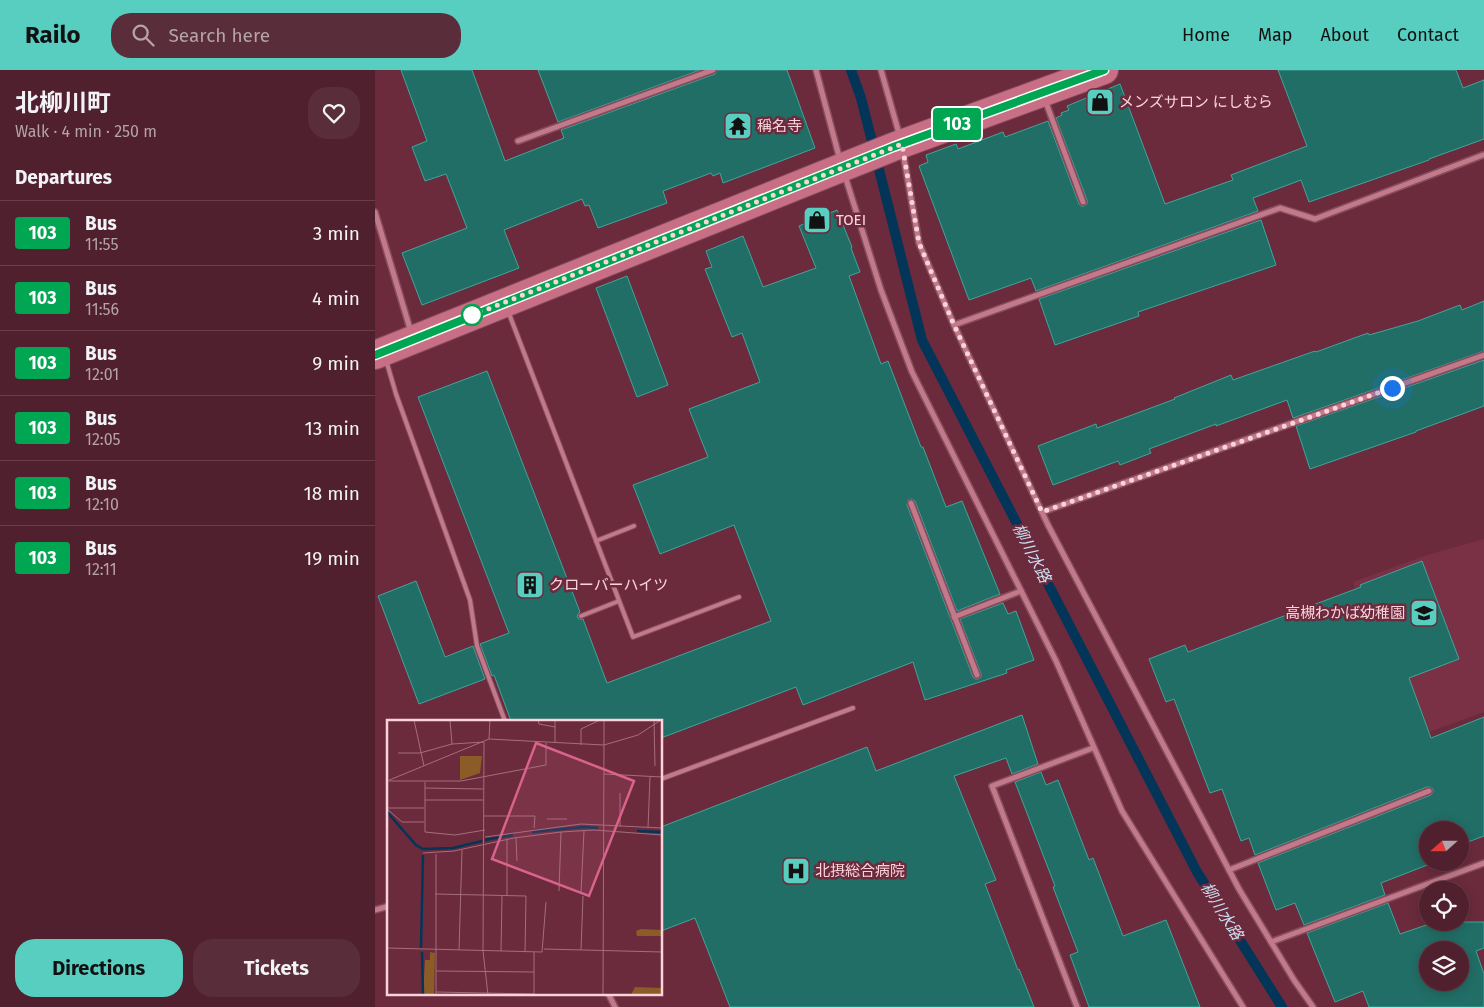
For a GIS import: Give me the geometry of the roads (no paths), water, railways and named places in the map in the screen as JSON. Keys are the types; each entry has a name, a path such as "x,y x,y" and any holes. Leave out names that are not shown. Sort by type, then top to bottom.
{"main road":[{"path":"379,353 849,164 1104,70"}],"street":[{"path":"518,141 713,70"},
{"path":"816,70 849,164 881,290 912,372 1056,661 1122,811 1243,1007"},
{"path":"881,70 919,243 954,325 1042,512 1239,889 1294,980 1313,1007"},
{"path":"1042,93 1083,202"},
{"path":"954,325 1280,208 1315,219 1483,155"},
{"path":"375,212 413,340"},
{"path":"1042,512 1484,355"},
{"path":"911,504 977,675"},
{"path":"955,617 1021,591"},
{"path":"1077,1007 992,786 1093,748"},
{"path":"1229,870 1429,791"},
{"path":"1271,942 1484,862"},
{"path":"608,994 615,1007"}],"lane":[{"path":"504,302 633,637 739,597"},
{"path":"379,353 396,394 470,600 477,646 505,720"},
{"path":"596,541 634,526"},
{"path":"581,616 619,601"},
{"path":"663,778 853,708"}],"waterway":[{"name":"柳川水路","path":"851,70 861,98 922,340 1197,872 1282,1007"}],"place":[{"name":"メンズサロン にしむら","path":"1100,102"},
{"name":"稱名寺","path":"738,126"},
{"name":"TOEI","path":"817,220"},
{"name":"クローバーハイツ","path":"530,585"},
{"name":"高槻わかば幼稚園","path":"1424,613"},
{"name":"北摂総合病院","path":"796,871"}]}
